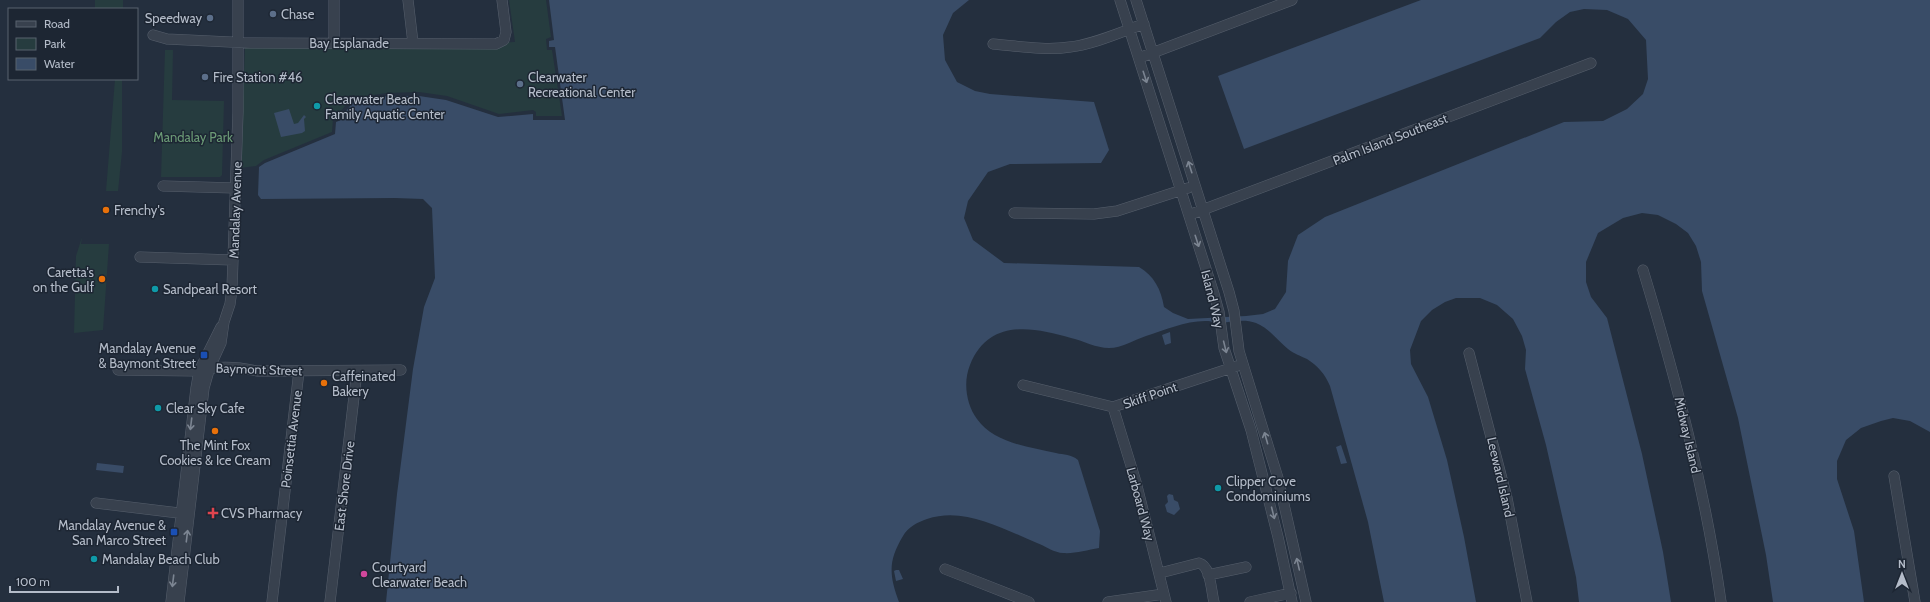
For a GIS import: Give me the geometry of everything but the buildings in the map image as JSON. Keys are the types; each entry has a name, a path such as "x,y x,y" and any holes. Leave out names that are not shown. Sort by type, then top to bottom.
{"street":[{"name":"Mandalay Avenue","path":"178,602 196,388 214,338 224,322 230,304 238,112 238,0"},
{"path":"334,0 334,43"},
{"path":"408,0 414,43"},
{"name":"Bay Esplanade","path":"153,35 167,39 238,42 496,44 504,40 506,32 502,0"},
{"name":"Island Way","path":"1120,0 1219,312 1224,348 1251,430 1292,598"},
{"name":"Island Way","path":"1136,0 1196,186 1234,312 1236,336 1243,364 1265,433 1291,534 1306,602"},
{"path":"1139,58 1292,0"},
{"path":"993,44 1050,48 1070,47 1089,43 1144,24"},
{"name":"Palm Island Southeast","path":"1189,215 1591,63"},
{"path":"163,186 235,188"},
{"path":"1014,213 1094,214 1117,211 1196,186"},
{"path":"140,257 233,260"},
{"name":"Midway Island","path":"1643,270 1668,354 1688,430 1705,506 1721,602"},
{"name":"Leeward Island","path":"1469,353 1507,498 1527,602"},
{"name":"Skiff Point","path":"1023,385 1113,408 1243,364"},
{"name":"Baymont Street","path":"118,370 243,368 257,371 401,370"},
{"name":"Poinsettia Avenue","path":"272,602 299,371"},
{"name":"East Shore Drive","path":"330,602 357,371"},
{"name":"Larboard Way","path":"1113,408 1136,482 1160,573 1165,598"},
{"path":"1894,476 1915,602"},
{"path":"96,503 185,514"},
{"name":"Mandalay Avenue","path":"170,602 185,514"},
{"path":"1278,537 1291,534"},
{"path":"1160,573 1199,563 1204,564 1214,602"},
{"path":"1208,576 1246,567"},
{"path":"945,569 1029,602"},
{"path":"1108,602 1165,598"},
{"path":"1250,602 1292,598"}],"green space":[{"path":"95,0 123,0 123,8 95,8"},
{"path":"509,0 546,0 551,37 546,39 547,50 552,50 562,116 536,116 536,112 533,110 499,114 447,96 419,92 387,93 352,98 340,112 338,117 333,119 332,132 264,160 256,166 240,168 245,48 515,42"},
{"name":"Mandalay Park","path":"165,50 173,50 172,100 224,101 222,175 220,177 161,177"},
{"path":"115,80 122,80 122,152 118,191 106,191"},
{"path":"82,237 81,244 109,244 103,330 74,333 76,256"}],"water":[{"path":"549,0 969,0 953,13 943,35 945,60 957,82 975,91 990,94 1094,102 1109,150 1101,163 1010,164 988,172 968,201 964,218 973,240 1004,263 1139,267 1153,279 1161,294 1164,307 1173,313 1188,319 1246,316 1263,314 1275,309 1286,292 1288,261 1298,235 1325,217 1564,122 1603,121 1627,109 1643,94 1648,79 1646,40 1628,19 1607,10 1584,9 1570,12 1556,22 1540,38 1244,149 1218,76 1421,0 1930,0 1930,432 1910,421 1893,418 1881,421 1861,428 1846,440 1837,461 1837,479 1854,531 1864,602 1773,602 1766,555 1738,418 1702,291 1701,262 1696,246 1688,233 1676,224 1658,215 1642,213 1623,218 1598,233 1586,262 1586,282 1591,297 1607,318 1642,454 1663,552 1671,602 1579,602 1576,577 1546,445 1525,369 1526,350 1522,336 1513,319 1497,305 1480,298 1456,298 1445,302 1432,310 1421,321 1410,350 1411,364 1428,397 1447,460 1464,537 1476,602 1384,602 1368,522 1330,386 1323,374 1315,364 1290,351 1269,331 1256,323 1241,321 1217,323 1200,321 1168,328 1114,348 1099,347 1076,339 1042,331 1027,329 1013,330 1000,333 988,339 978,350 970,365 966,386 968,400 973,413 984,427 1002,439 1013,443 1070,456 1078,460 1100,531 1099,548 1060,553 983,521 955,515 941,516 927,519 914,525 905,533 898,545 893,561 892,576 899,602 386,602 397,494 413,369 424,307 435,278 432,208 423,199 261,199 258,195 259,167 265,163 335,134 336,122 341,120 354,101 388,96 419,96 446,100 498,117 533,114 533,120 565,120 555,47 549,47 549,41 554,40"},
{"path":"289,109 294,124 298,123 304,115 306,117 304,119 305,131 302,133 281,137 274,113"},
{"path":"1170,332 1171,343 1165,345 1162,335"},
{"path":"1341,445 1347,463 1341,464 1336,447"},
{"path":"97,463 124,466 123,473 96,470"},
{"path":"1169,494 1173,495 1174,500 1178,502 1180,509 1174,515 1167,512 1165,505 1168,502 1167,496"},
{"path":"899,570 903,579 896,581 894,571"}],"place":[{"name":"Chase","path":"273,14"},
{"name":"Speedway","path":"210,18"},
{"name":"Fire Station #46","path":"205,77"},
{"name":"Clearwater Recreational Center","path":"520,84"},
{"name":"Clearwater Beach Family Aquatic Center","path":"317,106"},
{"name":"Frenchy's","path":"106,210"},
{"name":"Caretta's on the Gulf","path":"102,279"},
{"name":"Sandpearl Resort","path":"155,289"},
{"name":"Mandalay Avenue & Baymont Street","path":"204,355"},
{"name":"Caffeinated Bakery","path":"324,383"},
{"name":"Clear Sky Cafe","path":"158,408"},
{"name":"The Mint Fox Cookies & Ice Cream","path":"215,431"},
{"name":"Clipper Cove Condominiums","path":"1218,488"},
{"name":"CVS Pharmacy","path":"213,513"},
{"name":"Mandalay Avenue & San Marco Street","path":"174,532"},
{"name":"Mandalay Beach Club","path":"94,559"},
{"name":"Courtyard Clearwater Beach","path":"364,574"}]}
